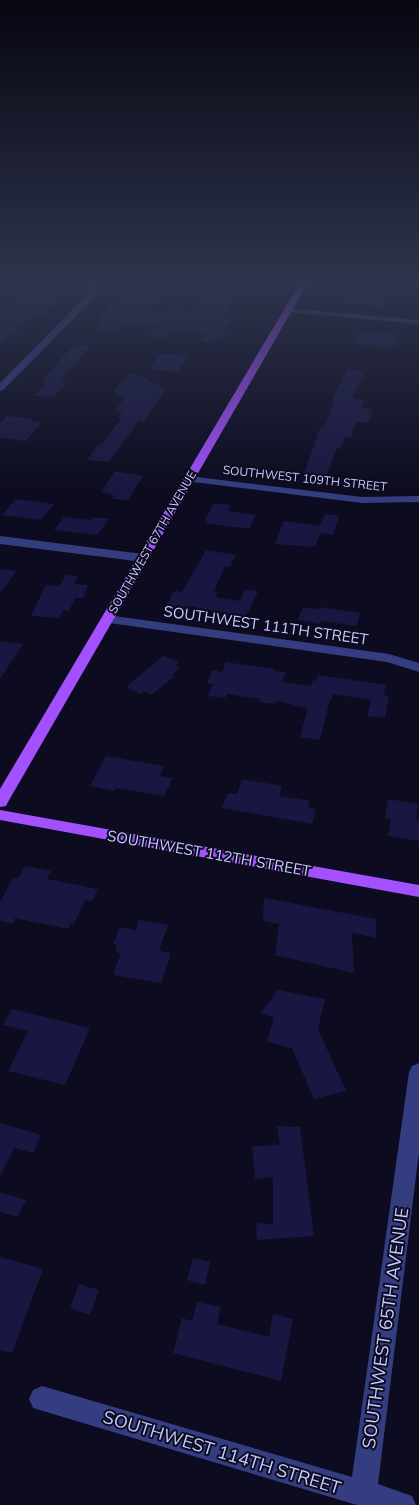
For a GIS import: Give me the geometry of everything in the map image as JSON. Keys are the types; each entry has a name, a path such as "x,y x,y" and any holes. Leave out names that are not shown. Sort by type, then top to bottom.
{"main road":[{"name":"SOUTHWEST 67TH AVENUE","path":"0,802 264,351"},
{"name":"SOUTHWEST 112TH STREET","path":"0,816 419,891"}],"street":[{"path":"0,388 36,351"},
{"name":"SOUTHWEST 109TH STREET","path":"189,479 362,500 419,499"},
{"path":"0,540 143,558"},
{"name":"SOUTHWEST 111TH STREET","path":"107,619 389,658 419,668"},
{"name":"SOUTHWEST 65TH AVENUE","path":"364,1494 415,1130 419,1072"},
{"name":"SOUTHWEST 114TH STREET","path":"42,1399 403,1505"}],"building":[{"path":"68,351 86,351 60,380 66,382 54,397 34,396 46,382 41,381"},
{"path":"161,353 188,356 177,372 149,369"},
{"path":"347,369 365,371 352,398 364,400 361,408 373,409 368,423 356,422 351,437 345,437 340,449 337,448 324,482 302,479 320,428 324,428 334,402 331,402"},
{"path":"128,374 140,375 166,389 144,421 139,420 109,462 87,460 122,418 118,418 122,412 114,411 126,397 115,396 117,394 113,392"},
{"path":"7,416 42,422 26,441 0,438 0,423"},
{"path":"115,471 143,476 128,500 112,499 114,495 101,492"},
{"path":"16,499 54,504 41,520 2,515"},
{"path":"214,503 231,505 228,511 256,515 249,529 205,523 206,521 204,521"},
{"path":"325,514 339,516 333,535 320,533 315,547 275,544 284,521 320,526"},
{"path":"64,517 91,520 93,517 109,519 97,535 54,530"},
{"path":"206,550 236,555 230,567 225,566 214,591 218,592 215,597 240,601 245,589 258,591 249,611 244,616 188,606 185,612 182,613 164,611 174,591 182,592"},
{"path":"0,569 16,571 0,594"},
{"path":"65,575 78,576 74,584 88,585 83,598 75,598 69,611 63,610 59,618 31,616 46,585 60,586"},
{"path":"303,607 319,609 320,607 360,613 357,626 321,621 320,624 298,620"},
{"path":"0,641 23,644 0,679"},
{"path":"163,656 179,662 175,665 180,667 172,675 175,676 151,695 144,691 141,694 126,687"},
{"path":"226,662 286,672 282,682 311,686 313,680 316,681 318,675 386,685 384,695 389,696 385,718 367,716 371,700 333,694 332,700 330,699 320,740 300,737 308,708 276,701 275,704 259,702 260,699 227,694 225,698 208,696 213,684 207,683 212,670 222,672"},
{"path":"106,756 164,766 160,776 173,778 164,796 116,788 114,791 90,786"},
{"path":"242,779 282,786 279,796 310,801 308,808 316,809 312,824 222,808 228,793 237,794"},
{"path":"388,799 418,804 416,819 419,820 419,841 388,836 391,820 385,817"},
{"path":"25,866 51,871 47,879 98,889 92,901 85,900 74,924 71,923 68,929 15,918 13,924 0,921 0,902 13,878 18,879"},
{"path":"264,898 376,919 376,938 352,933 354,973 275,955 279,924 263,921"},
{"path":"139,920 168,925 159,951 171,953 161,983 113,975 121,953 115,952 117,945 113,944 120,927 136,930"},
{"path":"278,990 325,999 318,1029 346,1091 314,1099 292,1048 267,1042 274,1017 260,1014"},
{"path":"12,1009 90,1028 65,1085 8,1071 28,1031 3,1025"},
{"path":"0,1123 41,1135 33,1153 14,1148 0,1176"},
{"path":"277,1126 300,1127 314,1236 257,1240 256,1223 273,1224 273,1177 255,1179 252,1147 280,1144"},
{"path":"0,1192 26,1200 17,1217 0,1212"},
{"path":"0,1257 43,1269 12,1353 0,1350"},
{"path":"193,1258 210,1262 205,1285 187,1280"},
{"path":"79,1284 99,1290 90,1315 70,1308"},
{"path":"197,1302 221,1307 217,1324 269,1337 273,1314 293,1319 281,1381 173,1353 182,1318 192,1321"}]}
